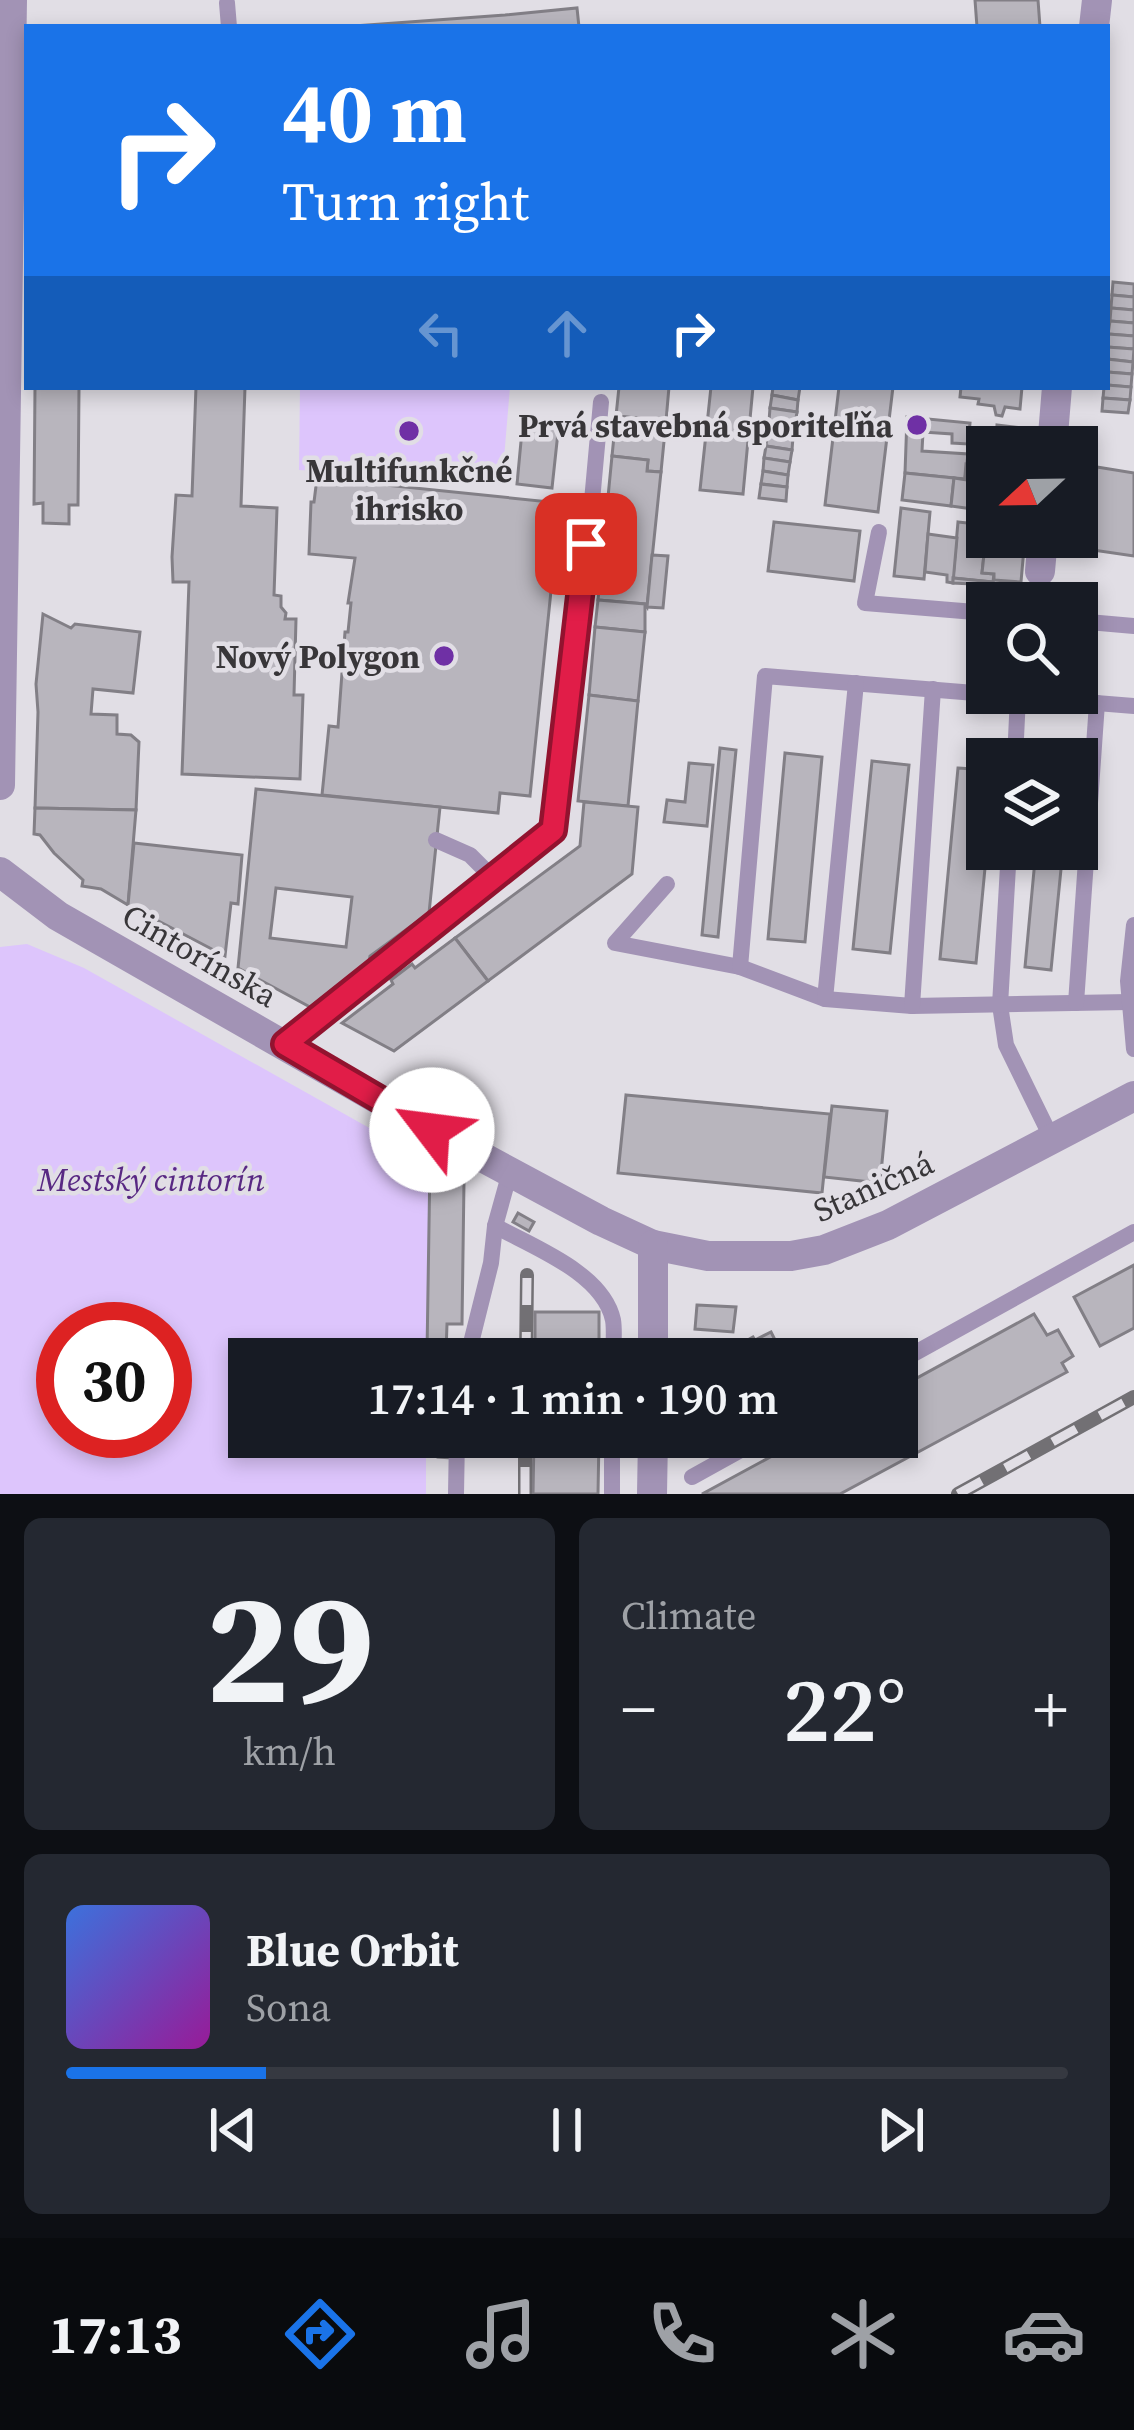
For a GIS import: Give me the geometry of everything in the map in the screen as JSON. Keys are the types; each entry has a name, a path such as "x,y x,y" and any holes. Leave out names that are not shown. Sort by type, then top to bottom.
{"street":[{"path":"0,785 2,540 17,224 4,121 11,0"},
{"path":"1054,426 1058,390"},
{"path":"1040,571 1041,558"},
{"name":"Cintorínska","path":"0,872 58,916 432,1130"},
{"name":"Staničná","path":"432,1130 653,1245 708,1256 791,1256 824,1250 888,1225 1134,1096"},
{"path":"653,1245 653,1338"},
{"path":"652,1494 653,1458"}],"lane":[{"path":"227,3 229,24"},
{"path":"285,1044 553,830 601,401"},
{"path":"879,532 865,603 966,611"},
{"path":"1098,623 1134,626"},
{"path":"740,967 765,676 966,692"},
{"path":"825,999 856,683"},
{"path":"912,1006 934,689"},
{"path":"1098,703 1134,706"},
{"path":"1076,1003 1096,714"},
{"path":"436,840 470,855 492,877"},
{"path":"1008,870 1000,1005 1006,1046 1052,1139"},
{"path":"667,884 616,943 740,967 825,999 912,1006 1129,1002"},
{"path":"1133,935 1129,1002 1133,1040"},
{"path":"472,1338 510,1172"},
{"path":"495,1226 582,1275 605,1302 613,1321 613,1338"},
{"path":"918,1352 1134,1232"},
{"path":"456,1494 457,1458"},
{"path":"612,1458 612,1494"},
{"path":"692,1477 726,1458"}],"green space":[{"name":"Multifunkčné ihrisko","path":"300,390 510,390 502,482 299,470"},
{"name":"Mestský cintorín","path":"27,944 84,968 430,1162 427,1338 228,1338 228,1458 426,1458 426,1494 0,1494 0,947"}],"building":[{"path":"975,0 1038,0 1040,24 977,24"},
{"path":"577,8 579,24 381,24"},
{"path":"1113,282 1134,284 1134,297 1112,295"},
{"path":"1112,295 1134,297 1134,310 1111,308"},
{"path":"1111,308 1134,310 1134,323 1110,321"},
{"path":"1110,321 1134,323 1134,336 1110,334"},
{"path":"1110,334 1134,336 1134,349 1110,347"},
{"path":"1110,347 1134,349 1133,362 1110,359"},
{"path":"1110,359 1133,362 1132,374 1110,372"},
{"path":"1110,372 1132,374 1131,387 1110,385"},
{"path":"1110,385 1131,387 1130,400 1103,398"},
{"path":"35,390 79,390 78,505 69,505 69,524 43,523 43,503 34,504"},
{"path":"196,390 245,390 241,506 277,508 274,595 281,596 285,619 296,619 294,695 303,695 300,779 182,774 189,582 173,582 172,557 176,495 192,496"},
{"path":"619,390 669,390 666,421 616,416"},
{"path":"711,390 753,390 743,494 700,490"},
{"path":"773,390 800,390 798,400 772,395"},
{"path":"839,390 893,390 878,512 825,505"},
{"path":"961,390 1022,390 1020,409 1005,407 1002,416 996,415 994,406 978,404 979,399 960,397"},
{"path":"772,395 798,400 797,412 770,408"},
{"path":"1103,398 1130,400 1128,413 1102,411"},
{"path":"770,408 797,412 795,424 769,421"},
{"path":"616,416 666,421 661,472 647,471 648,460 612,456"},
{"path":"907,417 970,423 966,444 952,443 952,434 923,432 922,451 966,454 965,479 905,473"},
{"path":"523,420 559,423 552,488 517,484"},
{"path":"769,421 795,424 793,437 767,433"},
{"path":"767,433 793,437 792,450 766,446"},
{"path":"766,446 792,450 790,462 764,458"},
{"path":"612,456 648,460 647,471 661,472 647,607 598,600"},
{"path":"764,458 790,462 788,475 763,471"},
{"path":"1098,467 1134,473 1134,556 1098,551"},
{"path":"763,471 788,475 787,487 761,484"},
{"path":"905,473 954,478 951,506 902,500"},
{"name":"Nový Polygon","path":"317,478 560,503 530,796 500,793 498,813 322,795 329,726 338,727 355,558 309,554"},
{"path":"954,478 966,480 966,508 951,506"},
{"path":"761,484 787,487 786,501 759,498"},
{"path":"901,508 930,512 924,579 894,576"},
{"path":"774,522 860,531 854,581 768,571"},
{"path":"958,522 966,523 966,558 984,558 982,573 994,574 993,582 953,578"},
{"path":"928,534 957,538 953,583 947,582 947,575 925,572"},
{"path":"652,555 668,556 663,608 647,607"},
{"path":"984,558 1023,558 1021,582 994,580 994,574 982,573"},
{"path":"953,578 993,582 966,584 953,583"},
{"path":"598,600 645,604 645,632 595,627"},
{"path":"43,614 71,628 75,624 140,632 133,693 93,689 91,714 117,715 117,734 131,735 139,742 136,810 35,808 36,684"},
{"path":"595,627 645,632 638,701 589,695"},
{"path":"589,695 638,701 628,806 578,801"},
{"path":"720,748 736,750 718,937 702,935"},
{"path":"785,753 822,757 805,942 768,939"},
{"path":"872,761 909,765 890,953 853,949"},
{"path":"689,763 713,765 707,826 664,822 667,800 685,802"},
{"path":"958,768 966,769 966,870 985,870 976,963 940,959"},
{"path":"256,789 440,807 429,913 369,961 310,1007 238,968","holes":["276,888 352,897 346,947 270,938"]},
{"path":"584,802 638,807 632,874 488,981 455,938 580,846"},
{"path":"35,808 136,810 128,905 101,889 82,886 83,880 34,834"},
{"path":"134,843 242,855 238,904 231,903 225,956 128,905"},
{"path":"1034,870 1061,870 1051,970 1025,967"},
{"path":"455,938 488,981 394,1051 342,1023 412,964 415,968"},
{"path":"626,1095 830,1114 822,1193 618,1173"},
{"path":"832,1106 887,1111 880,1183 824,1177"},
{"path":"421,1160 427,1170 415,1177 409,1167"},
{"path":"430,1162 464,1181 462,1324 447,1324 447,1338 427,1338"},
{"path":"518,1213 534,1222 529,1231 513,1222"},
{"path":"1134,1265 1134,1328 1100,1346 1074,1297"},
{"path":"697,1305 736,1307 733,1332 695,1329"},
{"path":"535,1312 599,1312 599,1338 535,1338"},
{"path":"1034,1314 1047,1335 1058,1330 1073,1356 1062,1363 1067,1372 918,1452 918,1378"},
{"path":"534,1458 599,1458 598,1494 533,1494"},
{"path":"768,1458 907,1458 840,1494 702,1494"}],"railway":[{"path":"526,1338 527,1275"},
{"path":"958,1494 1134,1397"},
{"path":"525,1458 525,1494"}],"place":[{"name":"Prvá stavebná sporiteľňa","path":"917,425"},
{"name":"Multifunkčné ihrisko","path":"409,431"},
{"name":"Nový Polygon","path":"444,656"}],"route":[{"path":"432,1130 285,1044 553,830 586,544"}]}
